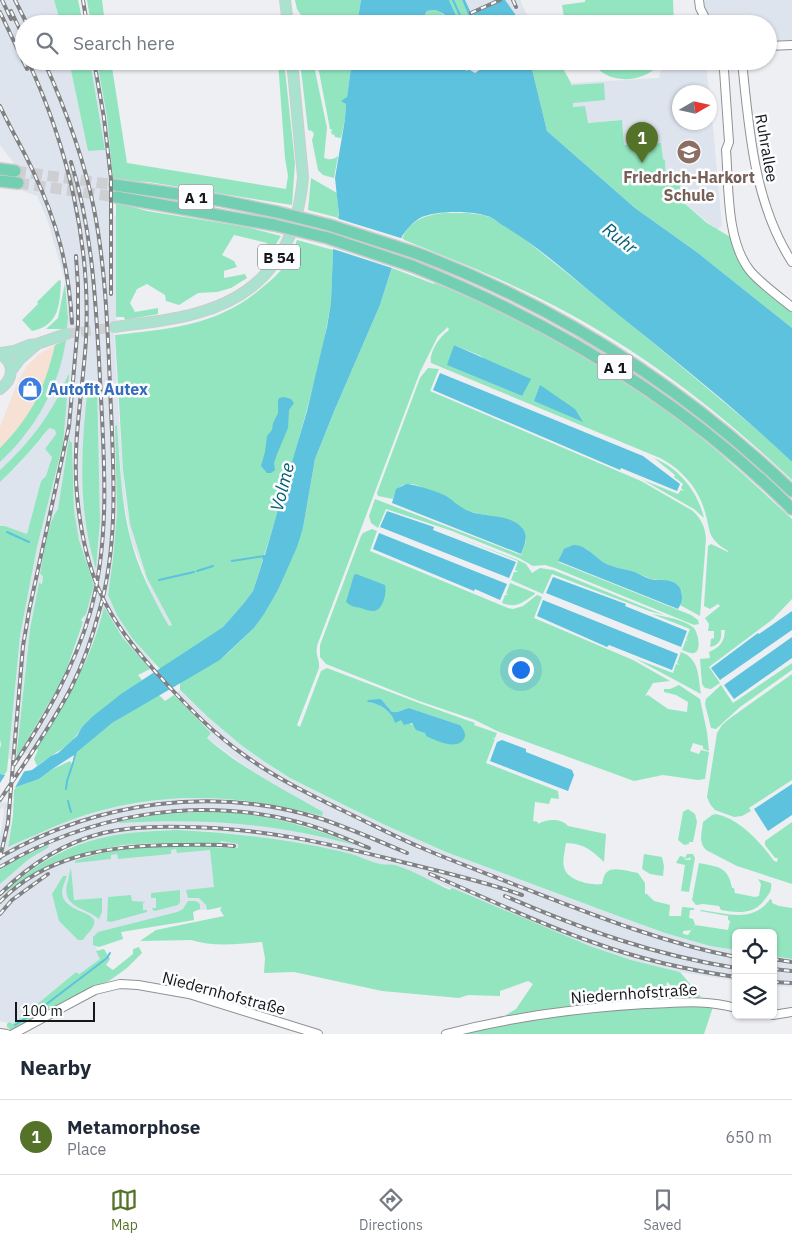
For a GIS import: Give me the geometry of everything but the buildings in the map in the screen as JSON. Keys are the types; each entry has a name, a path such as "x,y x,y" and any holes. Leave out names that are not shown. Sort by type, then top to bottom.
{"highway":[{"path":"0,169 15,171"},
{"path":"0,181 18,183"},
{"name":"A 1","path":"792,491 708,416 612,349 564,321 480,279 416,253 329,224 209,199 115,191 328,238 412,266 530,318 602,359 642,385 742,462 792,509"}],"main road":[{"path":"285,0 287,15"},
{"name":"B 54","path":"114,327 181,317 224,304 256,284 278,259 296,223 302,195 303,177 293,70"},
{"path":"0,353 9,352 29,344 37,344 66,334"},
{"path":"0,389 8,381 11,371 20,359 37,344"},
{"path":"0,353 8,360 11,371"}],"street":[{"path":"699,0 704,15"},
{"path":"777,46 792,45"},
{"path":"724,70 729,142 726,150 735,241 750,271 792,307"},
{"name":"Ruhrallee","path":"742,70 744,98 760,187 774,230 792,262"},
{"name":"Niedernhofstraße","path":"13,1034 95,990 120,984 138,985 189,994 318,1034"},
{"name":"Niedernhofstraße","path":"446,1034 558,1011 704,1001 732,1007"},
{"path":"777,1014 792,1012"},
{"path":"0,1033 7,1034"}],"shaded area":[{"path":"0,0 54,0 58,15 15,15 15,70 71,70 88,151 105,150 92,70 99,70 107,117 112,165 114,215 117,217 116,317 114,331 125,493 130,524 147,578 172,625 169,626 152,595 131,539 122,488 117,426 115,426 117,512 112,572 127,630 155,664 149,668 139,658 122,637 104,608 87,659 63,708 36,749 16,759 8,759 20,636 37,547 63,444 59,396 50,413 34,435 0,470 0,462 27,433 47,399 57,376 65,346 68,318 66,284 47,219 37,196 20,190 13,162 0,145","holes":["96,386 100,521 96,567 86,523 82,463 88,387","69,440 71,440 74,510 79,540 94,585 67,668 56,691 16,758 30,629 39,584 41,584 43,576 40,574 45,552 64,482"]},
{"path":"455,0 520,0 527,15 515,14 461,15"},
{"path":"704,0 792,0 792,42 777,42 777,15 708,15"},
{"name":"Friedrich-Harkort Schule","path":"661,70 707,70 708,85 672,85 672,130 713,130 722,226 717,230 678,198 676,189 679,180 666,181 665,160 624,145 622,120 587,123 573,107 571,83 659,78"},
{"path":"55,345 47,378 30,411 25,420 0,448 0,427 19,379 27,366 39,354"},
{"path":"47,429 55,430 56,434 45,449 52,456 46,476 41,481 27,534 0,526 0,482 17,466 43,437"},
{"path":"179,690 241,745 290,778 385,825 446,852 665,933 710,946 732,949 732,980 680,972 631,960 590,946 393,865 382,865 356,856 299,843 247,835 207,831 157,830 105,837 67,848 53,855 21,878 2,896 22,880 60,860 109,848 156,843 220,844 221,841 238,844 238,848 215,847 217,908 193,911 194,920 121,932 123,939 96,947 100,959 78,974 76,972 13,1024 0,1021 0,884 29,859 49,846 21,858 0,870 0,836 4,813 3,806 0,810 0,802 13,803 8,847 71,820 110,808 166,799 203,798 260,802 322,816 248,768 207,738 211,733 174,695"},
{"path":"777,957 792,959 792,987 777,986"}],"green space":[{"path":"54,0 78,0 81,15 58,15"},
{"path":"87,0 102,0 104,15 90,15"},
{"path":"295,0 361,0 358,15 301,15"},
{"path":"449,0 462,0 468,15 456,15"},
{"path":"585,0 673,0 674,15 564,15 562,5 585,2"},
{"path":"433,9 440,11 444,15 426,15 427,11"},
{"path":"71,70 92,70 105,150 88,151"},
{"path":"99,70 112,70 127,163 286,189 288,176 279,70 285,70 295,163 292,205 149,182 113,179 107,117"},
{"path":"301,70 315,70 327,128 324,158 331,159 338,156 334,178 323,175 318,170 312,140 314,134 308,130"},
{"path":"319,70 351,70 347,97 344,102 346,104 345,119 341,138 335,137 334,134 332,135 331,131 333,130 330,129"},
{"path":"532,70 564,70 572,87 572,85 604,83 605,100 573,103 573,107 585,106 588,123 622,120 624,145 661,143 663,159 665,160 666,181 679,180 680,189 676,190 678,198 707,223 732,238 741,264 756,282 792,312 792,328 698,253 635,208 547,131"},
{"path":"600,70 653,70 643,76 624,79 614,78"},
{"path":"311,178 337,193 339,218 308,210"},
{"path":"119,203 147,211 246,227 281,236 269,255 267,243 234,235 222,255 234,261 237,267 224,271 224,278 245,274 247,278 231,288 217,292 198,293 179,305 166,301 165,295 147,284 137,289 130,303 135,312 158,308 158,314 125,320 124,317 116,317 116,204"},
{"path":"443,213 483,215 492,218 518,234 633,326 769,440 792,462 792,480 704,404 642,358 609,337 524,291 402,239 413,223 430,215"},
{"path":"297,240 333,250 331,302 322,353 289,476 253,591 223,627 160,669 132,638 117,615 108,595 117,512 115,426 117,425 123,496 130,537 137,560 157,605 169,626 172,625 147,578 130,524 123,470 115,335 194,323 230,309 248,299 279,273 286,264"},
{"path":"392,268 435,283 503,313 580,354 684,424 747,477 792,519 792,599 773,619 709,667 720,683 711,689 705,688 702,684 700,659 710,658 709,652 721,644 725,630 721,630 721,639 718,643 710,647 711,639 714,638 714,631 708,631 709,624 705,618 720,606 718,604 710,609 704,606 708,546 711,544 728,551 720,546 712,536 706,514 696,491 680,472 660,458 431,363 433,349 449,330 448,327 438,336 420,372 318,643 319,668 297,725 300,727 321,671 327,668 497,733 495,738 492,738 495,739 486,763 558,791 559,799 551,798 549,804 535,802 533,821 538,822 538,824 550,820 558,821 568,826 606,834 604,862 587,848 566,843 563,864 566,872 574,879 586,883 602,884 605,874 613,869 638,873 645,883 645,894 654,901 670,905 669,916 681,916 682,907 694,908 694,910 690,910 689,918 693,919 695,924 693,927 695,925 728,930 730,921 728,916 700,911 738,915 747,914 756,912 770,899 772,903 779,906 792,908 792,959 777,957 777,929 732,929 732,949 710,946 665,933 446,852 385,825 290,778 241,745 180,690 180,682 220,660 254,628 278,590 303,528 315,459 380,305","holes":["454,345 481,356 522,396 448,365","381,699 392,712 409,708 460,725 448,744 426,736 425,733 375,702","691,930 688,935 683,934 683,931"]},
{"path":"59,280 61,281 61,290 59,306 53,319 41,328 32,331 22,320"},
{"path":"65,283 67,329 46,329 58,318"},
{"path":"66,340 58,374 44,407 24,436 0,462 0,448 21,424 36,401 55,345"},
{"path":"428,368 439,369 430,391 641,481 693,511 699,517 706,539 700,616 680,605 682,592 673,582 651,579 632,571 609,566 587,549 573,545 563,551 558,562 691,615 698,620 699,624 694,625 555,568 545,565 533,566 519,558 452,531 386,509 378,528 371,523 369,516 375,499 521,555 526,541 525,532 507,520 468,511 424,488 412,484 405,484 400,487 393,499 378,496 377,493 420,378"},
{"path":"68,375 63,444 37,547 20,636 7,771 4,775 0,774 0,526 27,534 41,481 46,476 52,457 45,449 56,434 55,430 48,429 0,482 0,470 31,437 48,415"},
{"path":"88,386 97,386 100,521 96,569 90,546 83,501 82,455"},
{"path":"69,439 72,443 74,510 79,540 94,585 86,614 81,620 83,622 67,668 56,691 16,759 30,629 39,583 42,584 43,576 40,574 46,540 54,515 58,509"},
{"path":"654,458 672,468 686,482 697,499 704,518 694,509 643,480 678,494 681,490 684,491 681,488 683,484 674,477 675,475"},
{"path":"372,529 377,531 370,551 508,608 513,609 523,606 537,595 542,597 534,618 633,660 670,681 653,683 645,696 648,695 668,709 687,712 688,702 676,695 664,692 664,689 670,689 679,685 700,699 709,751 703,749 703,746 693,743 690,751 699,754 701,750 709,752 705,779 698,780 663,775 634,781 497,731 475,720 419,701 326,664 320,657 320,645 361,536"},
{"path":"457,537 518,560 526,564 532,573 540,568 553,570 664,615 552,574 543,594 511,580 514,572 518,572 515,570 518,561"},
{"path":"510,583 535,594 516,605 502,603 505,595 509,595 506,594"},
{"path":"104,607 122,637 150,669 138,675 141,681 82,727 68,744 37,766 34,759 38,750 36,749 67,698 85,663"},
{"path":"652,614 680,620 694,628 698,642 696,652 691,653 682,650 686,640 689,641 686,639 690,629"},
{"path":"681,652 692,659 695,664 701,694 636,659 673,673 676,664 680,665 677,663"},
{"path":"792,663 792,670 740,707 716,729 711,728 705,704 706,699 721,685 733,703"},
{"path":"792,674 792,780 749,808 751,811 742,816 734,817 715,810 707,797 717,733 729,719"},
{"path":"159,695 165,701 174,695 211,733 207,738 220,749 263,778 323,812 322,816 290,808 227,799 165,799 103,810 71,820 8,847 13,816 14,790 16,787 39,779 51,770 70,761 72,764 74,763 77,752 93,736"},
{"path":"688,809 695,814 697,822 693,842 684,845 678,840 683,812"},
{"path":"205,812 262,816 299,825 355,845 296,832 239,824 181,821 119,822 161,814"},
{"path":"716,814 733,821 749,832 774,861 777,862 778,858 775,858 765,845 765,841 792,822 792,884 737,866 706,850 701,840 703,822"},
{"path":"178,830 245,835 289,841 355,855 380,864 395,865 450,890 452,888 590,946 631,960 680,972 701,997 687,999 667,982 666,987 676,995 683,1005 713,1007 704,1034 454,1034 506,1018 506,1015 516,1009 533,984 528,981 500,991 500,996 468,995 459,998 382,991 294,972 264,973 265,958 262,942 208,944 191,940 140,941 156,930 224,916 220,910 222,907 207,910 206,905 199,898 188,898 186,890 214,887 210,850 177,853 176,849 171,850 171,854 118,859 117,854 111,855 111,859 75,863 75,861 95,855 135,848 176,846 238,848 238,844 221,841 220,844 156,843 123,845 92,851 60,860 39,870 1,895 22,877 43,863 83,843 104,837 151,831"},
{"path":"48,845 49,847 29,859 0,884 0,870 14,861"},
{"path":"644,854 662,857 664,866 663,876 650,874 642,869"},
{"path":"687,854 693,854 695,858 689,892 681,891 685,865 676,863 680,856 686,860 690,860 690,857 688,859 685,858"},
{"path":"699,863 725,871 735,893 759,896 761,884 758,879 771,883 770,891 761,904 746,912 721,910 719,906 696,905 692,900"},
{"path":"71,868 74,900 102,898 102,912 99,919 76,906 68,898 66,892"},
{"path":"63,876 67,876 62,891 63,898 67,904 91,916 94,920 92,928 83,940 78,940 59,921 52,894"},
{"path":"180,890 180,902 178,905 153,910 152,908 156,908 156,898 151,898 151,893"},
{"path":"131,895 132,901 146,902 143,903 143,910 147,910 147,912 111,922 107,921 108,897"},
{"path":"188,901 196,901 200,904 200,909 193,912 194,920 121,932 123,939 99,947 93,945 93,937 98,932 177,912 183,909"},
{"path":"139,947 142,953 127,968 109,981 64,1002 16,1029 11,1030 7,1027 9,1022 13,1024 76,972 79,974 100,959 96,951 104,949 110,959 106,965 113,970 133,954 133,949"}],"water":[{"path":"361,0 449,0 456,15 444,15 439,11 431,10 427,11 426,15 358,15"},
{"path":"462,0 465,0 472,15 468,15"},
{"path":"505,0 515,14 472,15 472,13"},
{"name":"Ruhr","path":"351,70 470,70 475,73 480,70 532,70 547,131 635,208 698,253 792,328 792,462 696,378 529,242 485,215 467,212 445,212 427,215 410,226 402,236 380,305 315,459 303,528 297,547 278,590 254,628 220,660 112,723 77,752 74,763 72,764 74,755 39,779 0,791 0,774 32,770 58,753 77,736 82,727 92,717 121,694 223,627 253,591 307,411 327,327 331,302 333,250 339,215 335,178 346,104 341,101 347,97"},
{"path":"454,345 531,379 522,396 447,365"},
{"path":"440,373 643,456 680,484 677,491 621,468 620,470 433,390"},
{"path":"540,385 575,409 583,422 534,401"},
{"path":"279,398 291,399 294,403 289,410 288,428 274,463 275,470 267,473 261,466 267,436 272,430 278,413"},
{"path":"406,484 443,494 469,511 505,518 518,524 526,535 521,554 392,503 396,489"},
{"path":"387,511 434,527 433,530 516,562 509,578 380,527"},
{"path":"379,533 507,584 500,600 373,549"},
{"path":"573,545 583,547 604,563 632,571 650,579 667,580 678,585 682,601 678,609 558,561 564,549"},
{"path":"356,574 385,585 384,601 376,610 370,611 355,607 346,602 354,575"},
{"path":"553,577 626,604 625,606 687,631 681,647 546,593"},
{"path":"543,600 678,654 672,670 609,645 607,647 537,616"},
{"path":"792,611 792,630 720,680 711,668 758,633"},
{"path":"792,637 792,658 734,699 724,685"},
{"path":"381,699 392,712 409,708 460,725 465,733 465,737 456,744 445,744 416,730 412,723 404,725 401,720 395,723 394,719 384,708 367,702 368,700"},
{"path":"502,740 526,749 526,752 572,770 574,775 568,791 490,761 497,742"},
{"path":"792,784 792,815 768,831 754,809"}],"pier":[{"path":"336,218 404,239 395,269 330,248"},
{"path":"25,770 13,791 0,793 0,783 7,772"}],"waterway":[{"path":"453,0 460,15"},
{"path":"7,532 29,542"},
{"path":"232,561 264,556"},
{"path":"197,571 213,566"},
{"path":"159,580 194,572"},
{"path":"66,789 73,763"},
{"path":"68,801 71,812"},
{"path":"15,1025 40,1009 107,958 110,953"}],"tunnel":[{"path":"15,171 115,185"},
{"path":"18,183 116,197"},
{"path":"66,334 115,327"}],"railway":[{"path":"2,0 11,19"},
{"path":"15,0 22,15"},
{"path":"83,0 86,15"},
{"path":"471,13 500,0"},
{"path":"513,0 516,7"},
{"path":"11,11 15,19"},
{"path":"0,12 15,44"},
{"path":"32,70 55,127 65,162 74,197 85,268 86,339 76,456 77,495 82,531 90,567 99,590 119,626 135,648 182,700 222,738 257,764 310,794 387,832 456,862 651,935 732,956"},
{"path":"0,800 37,746 71,688 79,670 99,612 105,587 112,537 114,486 109,360 102,259 90,190 66,115 48,70"},
{"path":"96,70 104,118 111,179 111,294"},
{"path":"0,106 33,171 55,226 65,263 72,323"},
{"path":"14,765 48,710 76,653 90,613 101,555 104,467 95,297 89,242 71,162"},
{"path":"0,858 8,823 23,646 69,426 78,324 76,256"},
{"path":"0,857 38,838 76,823 116,811 157,804 198,801 240,803 281,809 322,819 407,853"},
{"path":"0,867 34,849 69,834 105,823 142,815 180,811 218,810 294,821 304,823 369,848"},
{"path":"0,894 11,883 47,856 88,837 133,828 165,827 240,830 291,837 367,853 458,876 522,895"},
{"path":"0,902 18,886 38,873 59,863 105,850 153,845 234,846"},
{"path":"0,914 12,900 48,874"},
{"path":"430,874 551,927 627,954 699,971 732,976"},
{"path":"505,896 618,940 676,956 732,967"},
{"path":"777,960 792,962"},
{"path":"777,969 792,971"},
{"path":"777,982 792,983"}],"place":[{"name":"Friedrich-Harkort Schule","path":"689,152"},
{"name":"Metamorphose","path":"642,163"},
{"name":"Autofit Autex","path":"30,389"}],"water label":[{"name":"Volme","path":"282,487"}]}
